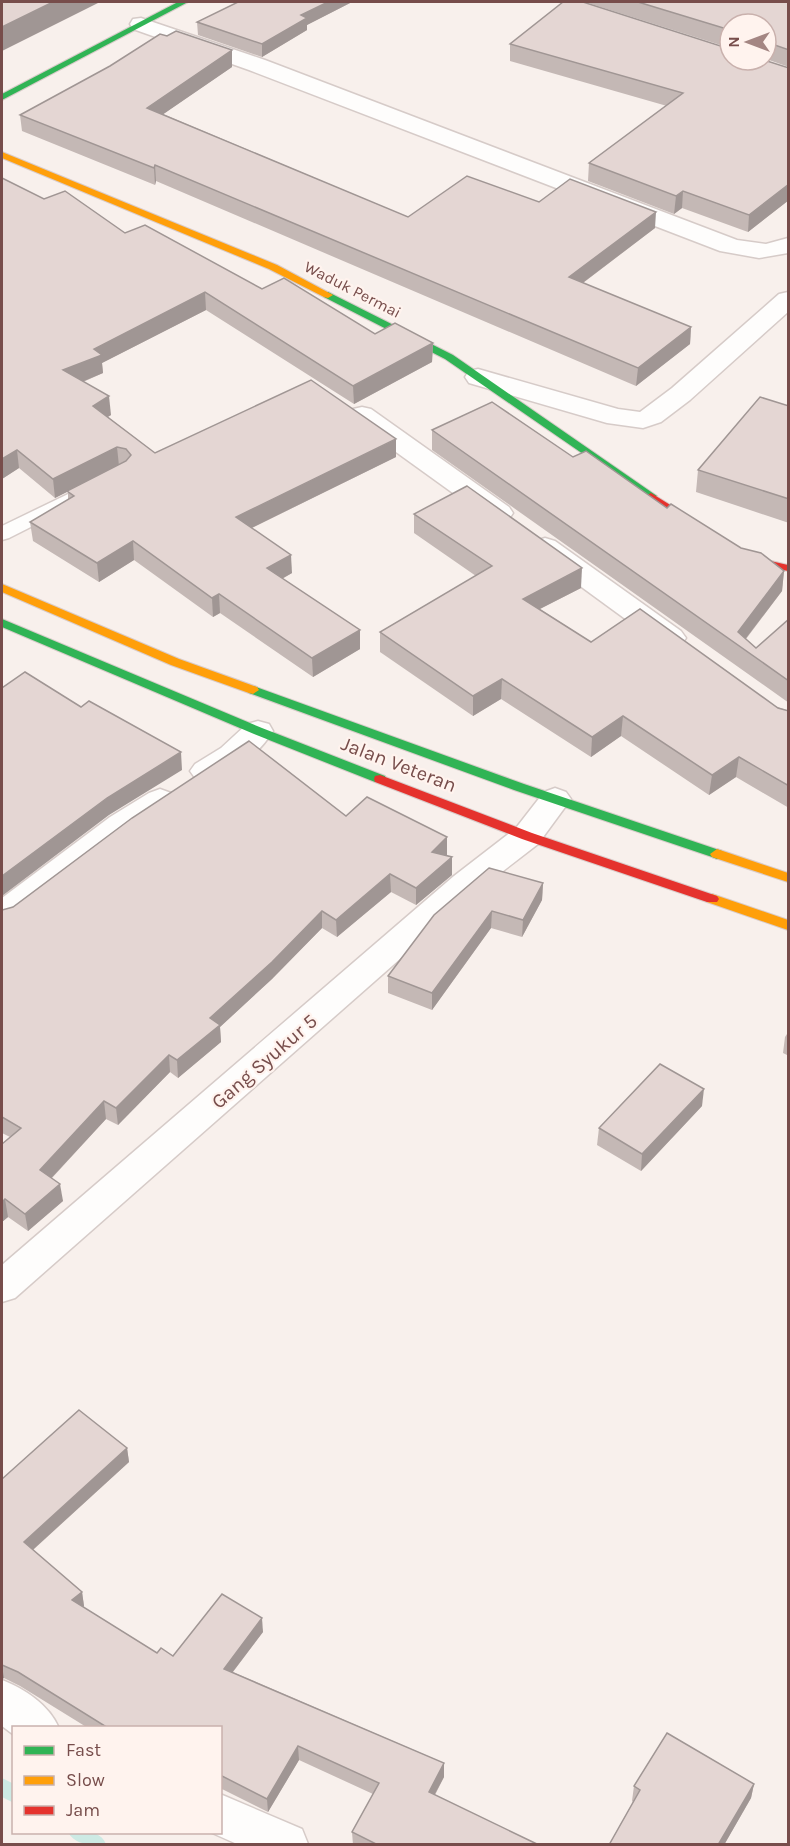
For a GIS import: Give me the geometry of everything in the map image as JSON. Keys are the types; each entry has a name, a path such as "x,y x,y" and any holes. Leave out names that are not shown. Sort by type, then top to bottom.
{"main road":[{"path":"2,97 184,2"},
{"name":"Waduk Permai","path":"2,154 273,267 449,357 662,504 750,560 789,568"},
{"name":"Jalan Veteran","path":"2,588 175,662 555,799 789,878"},
{"name":"Jalan Veteran","path":"2,623 258,731 527,836 789,925"}],"street":[{"path":"141,24 257,65 729,246 757,252 776,250 789,245"},
{"path":"478,377 616,417 643,420 681,394 789,299"},
{"path":"362,415 688,650"},
{"path":"2,915 121,825 232,755 258,731"},
{"name":"Gang Syukur 5","path":"2,1287 204,1114 465,884 527,836 555,799"},
{"path":"2,1700 35,1726"},
{"path":"222,1816 286,1845"}],"lane":[{"path":"2,534 110,479"}],"building":[{"path":"2,2 53,2 2,27"},
{"path":"238,2 328,2 301,15 307,18 262,44 197,22"},
{"path":"563,2 583,2 718,45 718,72 778,72 778,64 789,68 789,184 749,215 683,191 676,196 589,163 683,93 510,44"},
{"path":"638,2 789,2 789,50 778,46 778,12 718,12 718,26"},
{"path":"176,31 232,50 147,108 408,217 467,176 539,202 570,179 656,212 569,277 691,327 638,368 155,165 154,168 20,115 110,66 160,34 167,36"},
{"path":"2,178 44,199 65,191 125,233 145,225 262,289 284,278 375,334 395,323 433,343 353,386 205,292 94,349 102,355 63,370 109,396 93,406 155,453 311,380 396,439 236,517 291,555 267,568 360,630 312,658 219,594 212,598 133,541 97,563 30,522 74,496 67,491 126,461 131,455 126,449 117,447 53,479 17,450 2,459"},
{"path":"760,397 789,406 789,499 698,470"},
{"path":"492,402 573,457 586,451 667,508 671,504 741,548 761,553 784,571 738,632 756,648 789,619 789,681 432,430"},
{"path":"467,486 582,568 523,599 591,642 640,609 778,708 789,711 789,786 739,757 712,775 623,716 592,737 502,679 473,696 380,632 492,566 414,514"},
{"path":"25,672 81,707 89,701 181,752 107,798 2,876 2,688"},
{"path":"249,741 346,816 367,797 447,837 432,852 452,857 416,888 390,874 336,920 322,911 272,962 210,1018 220,1025 177,1060 169,1055 116,1108 104,1101 40,1170 60,1184 25,1214 5,1199 2,1202 2,1144 21,1128 2,1117 2,910 13,907 132,818"},
{"path":"489,868 543,883 523,920 492,911 432,993 388,976 434,915"},
{"path":"660,1064 704,1089 642,1154 599,1128"},
{"path":"79,1410 127,1448 24,1542 82,1592 72,1600 157,1653 161,1648 173,1656 222,1594 262,1618 224,1669 444,1763 429,1792 539,1845 378,1845 352,1832 379,1783 298,1746 267,1799 222,1776 222,1726 105,1726 18,1672 2,1665 2,1479"},
{"path":"667,1733 754,1784 718,1845 609,1845 640,1790 634,1786"}],"waterway":[{"path":"2,1787 12,1794"},
{"path":"80,1834 97,1844"}],"traffic: fast":[{"path":"2,97 184,2"},
{"path":"328,295 449,357 651,496"},
{"path":"2,623 258,731 380,779"},
{"path":"253,690 519,787 717,854"}],"traffic: slow":[{"path":"2,155 273,267 328,295"},
{"path":"2,588 175,662 253,690"},
{"path":"717,854 788,878"},
{"path":"712,899 788,925"}],"traffic: jam":[{"path":"651,496 750,560 788,568"},
{"path":"380,779 527,836 712,899"}]}
